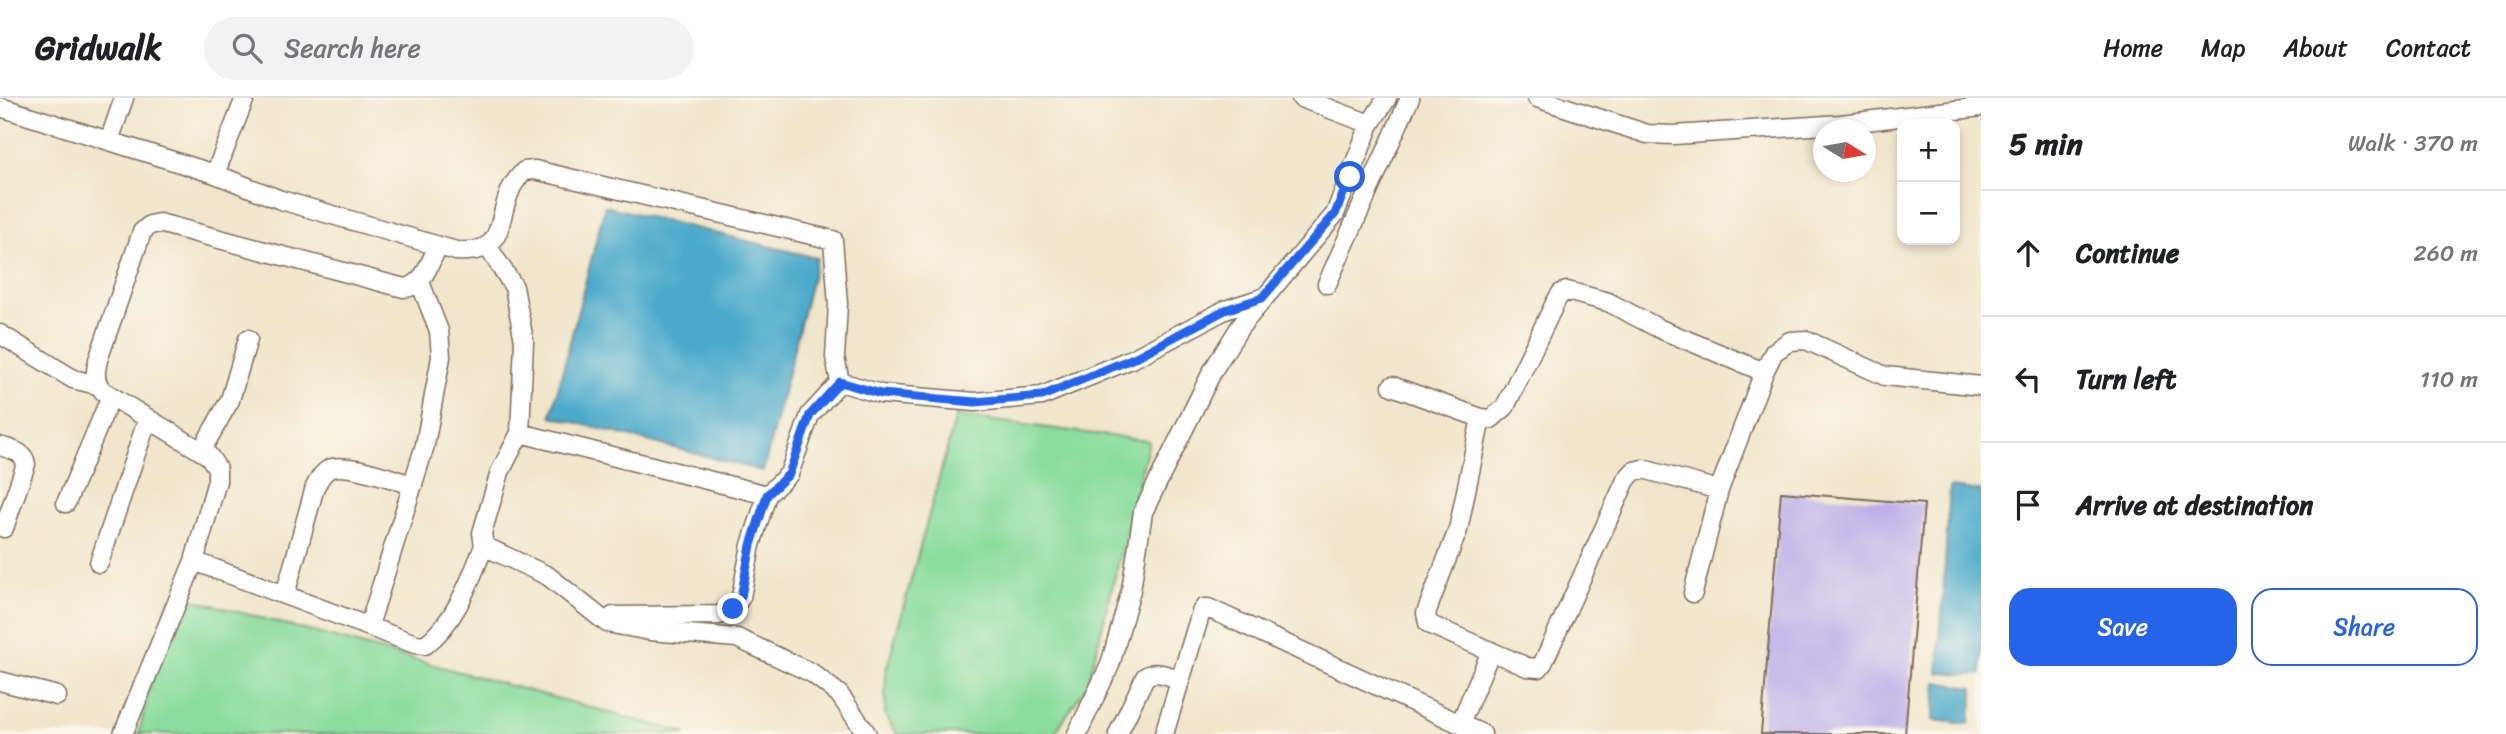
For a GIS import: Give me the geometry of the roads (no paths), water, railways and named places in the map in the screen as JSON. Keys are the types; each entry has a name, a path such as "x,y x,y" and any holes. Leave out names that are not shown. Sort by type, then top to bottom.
{"street":[{"path":"109,141 124,98"},
{"path":"215,174 245,98"},
{"path":"1301,98 1370,124"},
{"path":"1077,734 1110,665 1131,590 1143,512 1213,370 1240,327 1335,214 1370,124 1387,98"},
{"path":"1327,284 1410,98"},
{"path":"1537,98 1647,134 1674,135 1842,124 1981,107"},
{"path":"6,105 215,174 281,200 456,251 473,252 488,247 498,231 511,188 524,171 535,170 833,240 838,304 835,357 840,382"},
{"path":"66,503 104,390 95,375 98,360 137,243 142,232 150,225 159,223 392,286 411,288 420,282 438,246"},
{"path":"194,561 415,644 425,645 433,639 462,598 484,546 482,533 500,472 520,433 524,341 514,287 488,247"},
{"path":"369,626 425,445 441,357 439,331 420,282"},
{"path":"1392,386 1480,418 1491,419 1505,407 1556,301 1561,293 1567,291 1608,302 1660,329 1764,372"},
{"path":"840,382 881,394 975,402 1042,396 1134,358 1225,310 1262,298"},
{"path":"0,334 73,379 104,390 209,456 217,468 217,481 194,561 123,734"},
{"path":"201,451 230,400 248,339"},
{"path":"1693,593 1719,490 1774,352 1790,341 1806,340 1885,376 1981,386"},
{"path":"598,616 719,615 733,609 741,597 751,545 767,495 789,474 810,415 840,382"},
{"path":"99,563 148,418"},
{"path":"1480,418 1458,530 1426,619 1433,626 1527,667 1539,667 1626,480 1634,471 1643,470 1719,490"},
{"path":"520,433 767,495"},
{"path":"0,446 20,453 26,464 4,528"},
{"path":"285,595 315,487 322,474 331,468 343,466 413,485"},
{"path":"484,546 548,576 607,622 650,631 737,638 812,673 839,694 867,734"},
{"path":"1164,734 1201,612 1208,608 1482,734"},
{"path":"1460,724 1491,651"},
{"path":"1118,734 1145,677 1150,673 1158,673 1180,680"},
{"path":"0,681 57,696"}],"water":[{"path":"605,206 817,258 763,471 551,416"},
{"path":"1950,487 1981,491 1981,675 1938,673"},
{"path":"1937,682 1974,688 1969,724 1933,720"}]}
